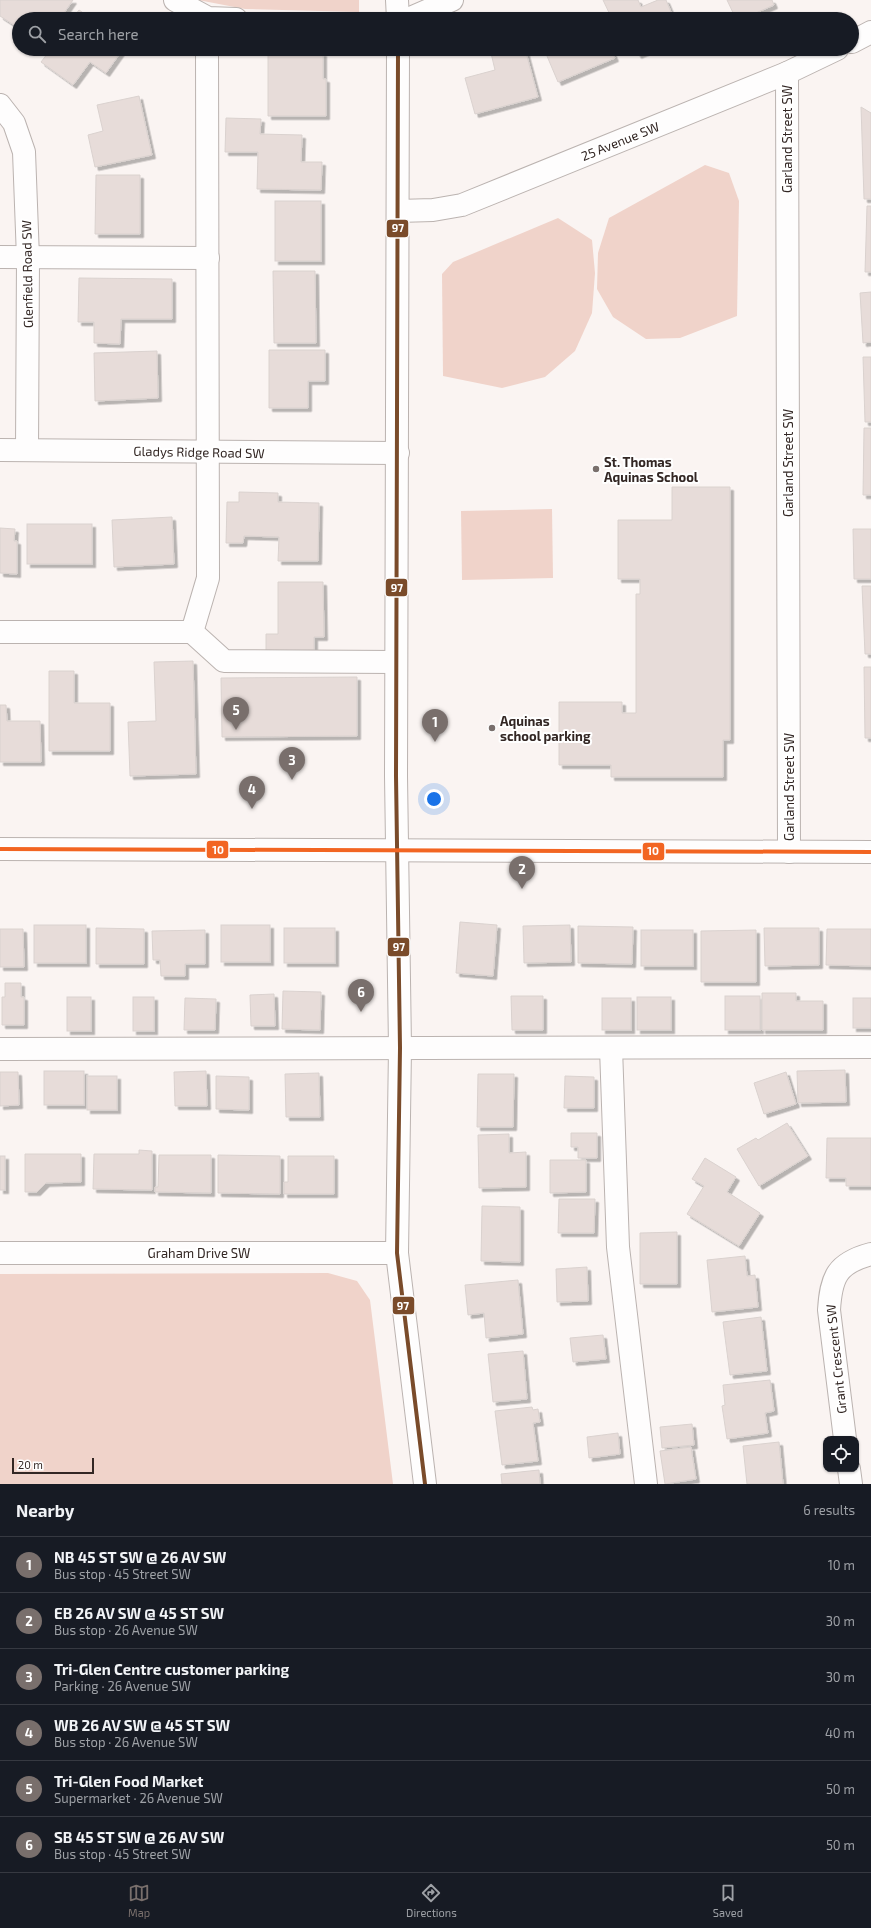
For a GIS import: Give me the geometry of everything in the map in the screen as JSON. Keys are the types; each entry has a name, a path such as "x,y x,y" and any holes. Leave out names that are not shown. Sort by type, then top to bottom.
{"street":[{"path":"175,0 196,12"},
{"path":"397,0 398,12"},
{"path":"424,12 452,0"},
{"path":"859,38 871,32"},
{"path":"192,632 208,578 209,452 207,56"},
{"path":"398,56 396,852 400,1048 397,1253 425,1484"},
{"name":"25 Avenue SW","path":"398,211 433,210 462,205 787,74 823,56"},
{"name":"Garland Street SW","path":"787,74 789,852"},
{"name":"Glenfield Road SW","path":"0,106 14,123 24,152 28,258 28,450"},
{"path":"0,258 208,258"},
{"name":"Gladys Ridge Road SW","path":"0,450 398,453"},
{"path":"0,632 192,632 224,661 396,662"},
{"path":"0,849 396,852 871,852"},
{"path":"0,1049 871,1047"},
{"path":"611,1048 618,1247 646,1484"},
{"name":"Graham Drive SW","path":"0,1253 397,1253"},
{"name":"Grant Crescent SW","path":"845,1436 829,1310 830,1290 838,1272 855,1258 871,1254"},
{"path":"849,1472 851,1484"}],"shaded area":[{"path":"198,0 359,0 359,12 245,9"},
{"path":"705,165 729,173 739,201 737,316 680,338 646,339 613,317 597,289 598,253 609,218"},
{"path":"558,218 592,240 595,273 592,313 575,351 545,377 502,388 443,376 442,274 453,262"},
{"path":"552,509 553,578 462,580 461,511"},
{"path":"328,1273 357,1281 370,1300 393,1484 0,1484 0,1274"}],"building":[{"path":"0,0 73,0 65,12 12,12 12,24 0,16"},
{"path":"603,0 638,0 641,7 658,0 666,0 671,12 609,12"},
{"path":"727,0 772,0 774,5 758,12 733,12"},
{"path":"46,56 118,56 106,73 90,62 73,85 41,62"},
{"path":"268,56 323,56 323,79 326,79 326,116 268,116"},
{"path":"492,56 527,56 538,97 475,114 465,78 495,70"},
{"path":"547,56 614,56 615,58 558,82"},
{"path":"139,96 152,155 95,167 88,135 103,131 97,105"},
{"path":"861,107 871,113 871,199 864,199"},
{"path":"226,118 261,119 260,134 302,135 301,162 322,162 321,190 257,189 258,152 225,152"},
{"path":"96,175 140,175 140,234 95,234"},
{"path":"275,201 321,201 321,261 275,261"},
{"path":"867,206 871,206 871,272 865,272"},
{"path":"273,271 315,271 316,343 274,343"},
{"path":"79,278 172,279 172,319 121,319 120,344 94,343 94,322 78,322"},
{"path":"871,292 871,342 863,343 860,293"},
{"path":"269,350 325,350 325,381 308,381 308,408 269,408"},
{"path":"157,351 158,398 95,401 94,353"},
{"path":"863,357 871,357 871,422 865,422"},
{"path":"864,428 871,428 871,495 863,495"},
{"path":"672,487 730,487 730,740 723,740 723,777 611,777 611,765 559,765 559,702 622,702 622,713 636,713 636,594 640,594 640,579 618,579 618,520 672,520"},
{"path":"239,492 278,493 278,502 319,503 318,561 278,561 279,537 244,536 243,543 226,543 227,502 239,502"},
{"path":"172,517 174,564 114,567 112,520"},
{"path":"27,524 92,524 92,564 27,564"},
{"path":"0,528 15,529 14,541 17,541 17,574 0,573"},
{"path":"853,529 871,529 871,579 854,579"},
{"path":"278,582 323,582 324,637 314,637 314,650 266,651 266,634 278,634"},
{"path":"862,586 871,586 871,654 865,654"},
{"path":"193,661 196,774 130,776 128,722 156,721 154,662"},
{"path":"864,667 871,667 871,738 865,738"},
{"path":"49,671 74,671 74,703 110,703 110,751 49,751"},
{"path":"357,677 357,736 222,737 221,678"},
{"path":"0,705 6,705 7,721 40,721 41,762 0,762"},
{"path":"460,922 497,925 493,976 456,973"},
{"path":"34,925 86,925 86,963 34,963"},
{"path":"221,925 270,925 270,962 221,962"},
{"path":"570,925 571,962 524,963 523,926"},
{"path":"578,926 633,927 632,964 578,963"},
{"path":"96,928 144,929 144,964 96,964"},
{"path":"284,928 335,928 335,963 284,963"},
{"path":"764,928 819,928 819,965 765,966"},
{"path":"0,929 23,929 24,967 0,967"},
{"path":"827,929 871,929 871,966 826,965"},
{"path":"205,930 205,964 185,964 185,976 161,976 160,960 153,960 152,931"},
{"path":"641,930 693,930 693,966 641,966"},
{"path":"756,930 756,982 701,982 701,931"},
{"path":"5,983 21,983 21,997 24,997 24,1025 2,1025 2,997 5,997"},
{"path":"283,991 321,992 320,1030 282,1029"},
{"path":"762,993 796,993 796,1001 823,1001 823,1030 762,1030"},
{"path":"274,994 275,1026 251,1026 250,995"},
{"path":"511,996 543,996 543,1030 512,1030"},
{"path":"725,996 760,996 760,1030 725,1030"},
{"path":"67,997 91,997 91,1031 67,1031"},
{"path":"133,997 154,997 154,1031 133,1031"},
{"path":"637,997 671,997 671,1030 637,1030"},
{"path":"185,998 216,999 215,1030 184,1030"},
{"path":"602,998 631,998 631,1030 602,1030"},
{"path":"853,998 871,998 871,1028 853,1028"},
{"path":"845,1070 846,1102 798,1103 797,1071"},
{"path":"44,1071 84,1071 84,1105 44,1105"},
{"path":"206,1071 207,1106 175,1106 174,1072"},
{"path":"0,1072 18,1072 19,1105 0,1106"},
{"path":"786,1072 796,1104 764,1114 754,1083"},
{"path":"319,1073 320,1117 286,1117 285,1074"},
{"path":"478,1074 514,1074 513,1127 477,1127"},
{"path":"87,1076 117,1076 117,1110 87,1110"},
{"path":"216,1076 249,1077 249,1110 216,1109"},
{"path":"565,1076 594,1077 594,1108 564,1108"},
{"path":"787,1123 808,1156 759,1186 737,1149 756,1138 758,1140"},
{"path":"571,1133 597,1133 597,1158 578,1158 578,1147 571,1147"},
{"path":"509,1134 509,1153 526,1152 526,1187 479,1188 478,1135"},
{"path":"827,1138 871,1138 871,1186 846,1186 846,1178 826,1178"},
{"path":"139,1150 152,1151 152,1190 93,1189 94,1154 139,1154"},
{"path":"25,1154 81,1154 81,1182 46,1183 37,1192 25,1192"},
{"path":"159,1155 211,1155 211,1193 155,1192 155,1187 158,1187"},
{"path":"218,1155 280,1156 280,1194 218,1193"},
{"path":"0,1156 5,1156 5,1190 0,1190"},
{"path":"288,1156 334,1156 334,1194 284,1194 284,1182 288,1182"},
{"path":"705,1158 736,1177 727,1192 760,1213 739,1246 687,1214 704,1186 692,1179"},
{"path":"550,1160 586,1160 586,1192 550,1193"},
{"path":"559,1199 595,1199 594,1233 558,1233"},
{"path":"482,1206 520,1207 520,1262 481,1261"},
{"path":"677,1232 677,1284 640,1284 640,1233"},
{"path":"745,1256 747,1276 755,1275 758,1307 712,1312 707,1260"},
{"path":"587,1267 588,1301 557,1302 556,1269"},
{"path":"518,1280 523,1334 486,1338 484,1313 468,1315 465,1285"},
{"path":"761,1317 767,1371 730,1375 723,1322"},
{"path":"603,1335 606,1359 573,1362 570,1338"},
{"path":"523,1351 527,1399 493,1402 488,1354"},
{"path":"770,1380 774,1411 765,1413 768,1433 727,1439 722,1406 725,1405 723,1385"},
{"path":"532,1407 533,1410 538,1409 540,1422 533,1423 538,1461 502,1465 495,1411"},
{"path":"692,1424 694,1445 662,1448 660,1427"},
{"path":"618,1433 620,1454 589,1458 587,1437"},
{"path":"779,1442 783,1484 747,1484 743,1446"},
{"path":"691,1447 696,1479 665,1484 660,1451"},
{"path":"539,1470 540,1484 502,1484 501,1474"}],"transit line":[{"name":"97","path":"398,56 396,776 400,1048 397,1253 425,1484"},
{"name":"10","path":"0,849 871,852"}],"place":[{"name":"St. Thomas Aquinas School","path":"596,469"},
{"name":"Aquinas school parking","path":"492,728"},
{"name":"Tri-Glen Food Market","path":"236,730"},
{"name":"NB 45 ST SW @ 26 AV SW","path":"435,742"},
{"name":"Tri-Glen Centre customer parking","path":"292,780"},
{"name":"WB 26 AV SW @ 45 ST SW","path":"252,809"},
{"name":"EB 26 AV SW @ 45 ST SW","path":"522,889"},
{"name":"SB 45 ST SW @ 26 AV SW","path":"361,1012"}]}
